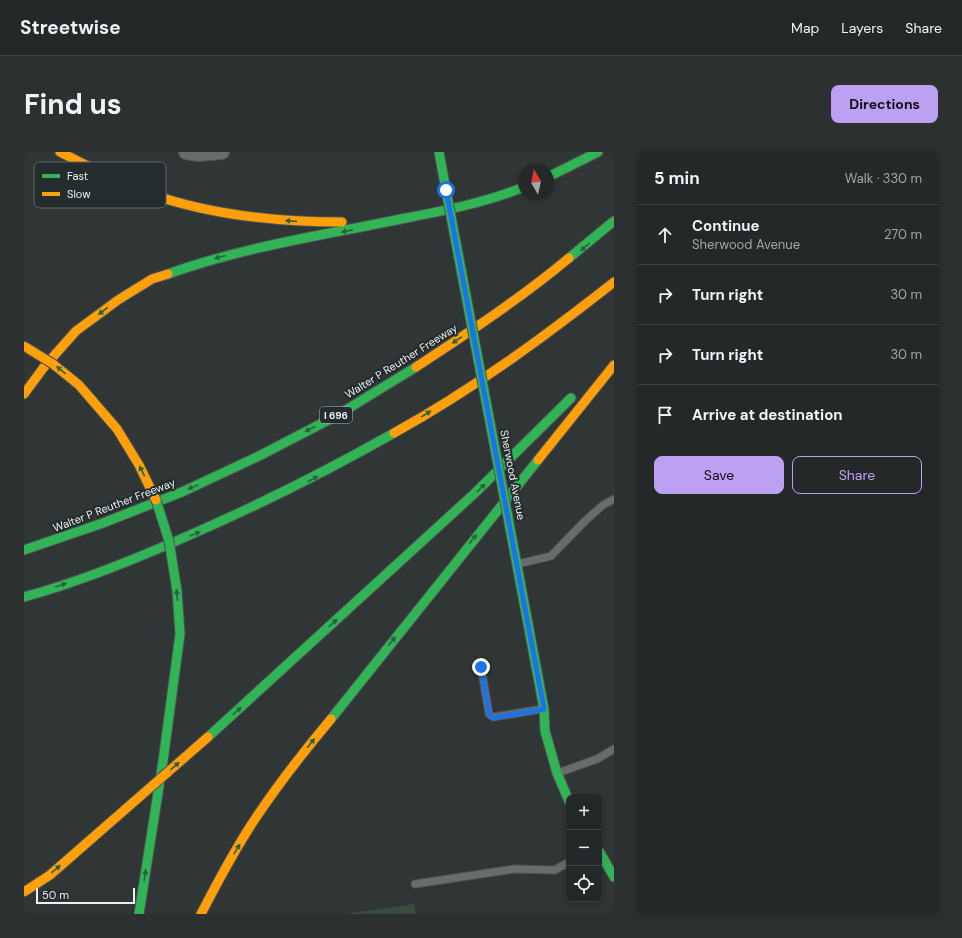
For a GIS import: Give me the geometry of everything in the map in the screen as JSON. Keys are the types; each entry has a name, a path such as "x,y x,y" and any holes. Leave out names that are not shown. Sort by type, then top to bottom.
{"main road":[{"path":"60,152 80,162"},
{"name":"Sherwood Avenue","path":"439,152 518,564 544,709 545,731 557,773 566,794"},
{"path":"554,174 598,152"},
{"path":"24,394 44,367 76,331 118,300 152,280 198,263 241,252 400,221 462,207 502,196 518,189"},
{"path":"166,199 208,210 267,218 310,222 400,221"},
{"name":"Walter P Reuther Freeway","path":"24,550 54,541 195,486 335,416 415,368 516,301 614,221"},
{"path":"24,597 135,559 270,501 321,475 426,415 472,385 513,357 614,282"},
{"path":"24,346 53,364 79,385 118,429 154,494 169,541 177,591 180,634 163,761 139,914"},
{"path":"201,914 217,882 256,817 296,762 609,362"},
{"path":"24,892 50,875 208,737 475,493 578,391"},
{"path":"602,856 614,877"}],"street":[{"path":"186,152 198,154 222,152"}],"lane":[{"path":"518,564 551,556 585,521 603,505 614,499"},
{"path":"481,667 489,714 493,718 544,709"},
{"path":"557,773 597,759 614,749"},
{"path":"415,884 514,869 555,870 566,864"}],"green space":[{"path":"414,904 416,914 345,914"}],"traffic: fast":[{"path":"439,152 446,190"},
{"path":"554,174 598,152"},
{"path":"168,274 225,256 313,236 463,206 494,198 518,189"},
{"path":"446,190 510,528"},
{"path":"569,258 614,221"},
{"path":"24,550 103,523 182,492 259,456 336,416 416,367"},
{"path":"208,737 475,493 571,398"},
{"path":"24,597 65,585 105,570 144,555 210,526 342,462 394,433"},
{"path":"331,719 538,460"},
{"path":"156,500 169,541 177,591 180,634"},
{"path":"510,528 544,709 545,731 557,773 566,794"},
{"path":"139,914 163,761 180,634"},
{"path":"602,856 614,877"}],"traffic: slow":[{"path":"60,152 80,162"},
{"path":"166,199 217,212 242,216 292,221 342,222"},
{"path":"416,367 513,301 569,258"},
{"path":"24,394 44,367 76,331 118,300 152,279 168,274"},
{"path":"394,433 451,399 507,362 614,282"},
{"path":"24,346 53,364 79,385 117,429 139,465 156,500"},
{"path":"538,460 614,365"},
{"path":"201,914 249,828 293,766 331,719"},
{"path":"24,892 50,875 208,737"}],"route":[{"path":"446,190 518,564 544,709 493,718 489,714 488,700 481,667"}]}
